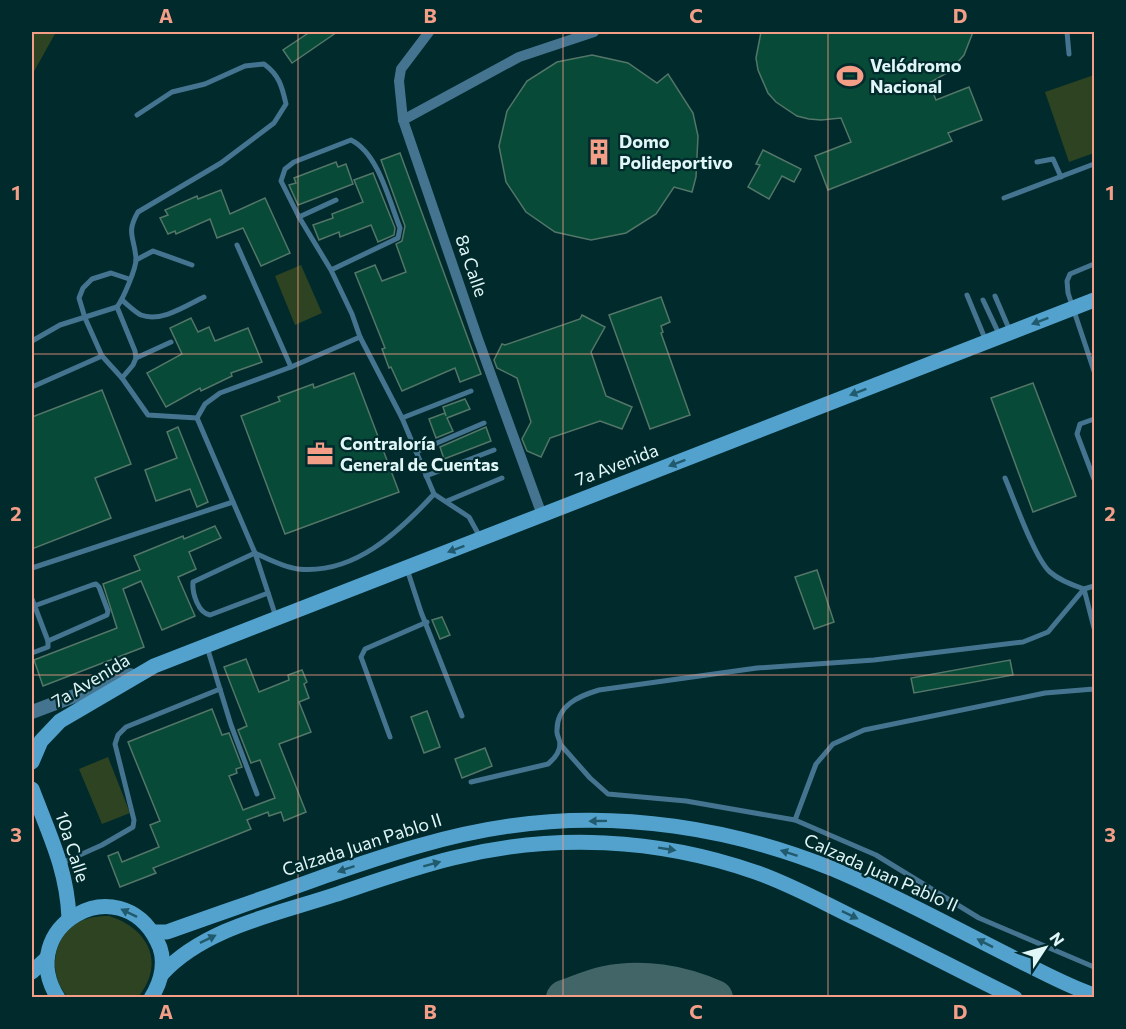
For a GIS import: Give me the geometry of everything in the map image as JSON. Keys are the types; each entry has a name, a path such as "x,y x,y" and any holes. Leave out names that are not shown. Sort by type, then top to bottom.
{"main road":[{"name":"7a Avenida","path":"32,762 41,741 60,722 154,666 1095,300"},
{"name":"10a Calle","path":"32,789 61,864 67,887 69,918"},
{"name":"Calzada Juan Pablo II","path":"152,932 167,932 402,850 454,836 511,825 619,820 671,825 728,836 804,858 882,891 1095,996"},
{"path":"162,974 188,950 216,935 407,870 515,847 571,842 611,842 681,852 754,872 834,907 1015,998"},
{"path":"53,997 47,958 51,943 58,930 69,918 83,910 98,906 129,911 142,920 152,932 159,945 162,959 162,974 152,998"},
{"path":"32,972 47,958"}],"street":[{"name":"8a Calle","path":"429,32 401,69 399,81 403,120 478,339 542,515"},
{"path":"403,120 519,57 594,32"},
{"name":"7a Avenida","path":"32,712 154,666"}],"lane":[{"path":"1067,32 1069,54"},
{"path":"32,341 60,325 117,306 122,300 136,260 131,224 138,212 221,163 274,123 286,104 281,82 273,70 264,64 245,66 205,84 172,92 137,115"},
{"path":"331,270 398,238 400,233 371,156 351,140 294,162 285,169 281,181 299,217 331,270 360,337 402,418 434,494 469,517 481,539"},
{"path":"1037,162 1053,159 1061,177"},
{"path":"1005,198 1095,164"},
{"path":"299,217 336,200"},
{"path":"237,245 291,367"},
{"path":"136,260 153,251 192,265"},
{"path":"1095,264 1070,274 1067,281 1068,293 1095,372"},
{"path":"129,279 111,273 92,279 83,288 79,298 102,356 122,378 148,415 197,418"},
{"path":"967,295 999,337"},
{"path":"995,296 999,337"},
{"path":"122,300 141,315 154,316 174,312 204,297"},
{"path":"983,300 999,337"},
{"path":"117,306 136,358"},
{"path":"197,418 205,404 220,393 291,367 360,337"},
{"path":"122,378 136,358 171,342"},
{"path":"32,387 102,356"},
{"path":"402,418 471,391"},
{"path":"197,418 255,553 277,618"},
{"path":"1095,419 1080,424 1077,434 1095,479"},
{"path":"416,452 484,423"},
{"path":"426,476 494,450"},
{"path":"447,501 502,478"},
{"path":"1005,478 1039,556 1049,572 1067,583 1084,589 1095,586"},
{"path":"268,593 210,615 201,611 192,587 193,582 198,578 255,553 297,569 333,568 380,545 407,524 434,494"},
{"path":"32,568 233,502"},
{"path":"407,568 462,716"},
{"path":"34,606 92,585 96,584 99,587 108,611 107,615 48,640"},
{"path":"1084,589 1095,628"},
{"path":"1084,589 1048,632 1023,642 874,660 757,668 599,690 577,697 566,706 559,716 556,731 560,744 590,778 608,794 686,801 795,820 876,855 979,918 1095,967"},
{"path":"32,599 48,640 48,647 32,653"},
{"path":"390,737 361,657 362,652 427,622"},
{"path":"206,646 257,794"},
{"path":"61,864 102,845 133,827 134,820 115,744 118,735 126,727 220,689"},
{"path":"795,820 816,764 833,744 864,730 1045,693 1095,690"},
{"path":"471,782 548,764 556,757 560,744"}],"green space":[{"path":"32,32 56,32 32,75"},
{"path":"1094,75 1094,153 1069,162 1045,92"},
{"path":"301,265 322,313 295,325 275,276"},
{"path":"108,757 130,813 102,824 79,769"},
{"path":"109,916 134,929 149,948 151,972 146,984 138,997 68,997 57,979 55,969 57,948 62,938 68,930 81,921 93,917"}],"building":[{"path":"310,32 337,32 292,63 283,50"},
{"name":"Velódromo Nacional","path":"761,32 973,32 964,55 947,73 929,83 936,100 969,87 982,120 948,133 952,141 828,190 815,156 851,142 841,118 809,119 797,116 776,102 768,93 758,70 756,58"},
{"name":"Domo Polideportivo","path":"592,55 628,63 657,83 668,74 693,113 698,136 696,177 692,192 674,187 656,214 626,233 591,240 555,232 526,212 506,182 499,146 507,111 527,81 557,62"},
{"path":"763,150 801,169 794,182 782,176 769,199 748,187 760,165 756,164"},
{"path":"400,153 481,374 460,382 455,368 402,391 391,367 389,368 382,349 385,348 355,273 375,265 382,281 406,272 396,244 402,241 405,226 381,160"},
{"path":"336,162 338,167 346,164 353,184 298,205 289,185 296,183 294,178"},
{"path":"373,173 395,228 394,235 378,242 371,225 340,237 339,232 319,240 313,225 333,218 332,214 363,202 354,180"},
{"path":"221,190 230,214 265,198 290,253 261,266 243,228 217,238 210,219 176,234 175,231 168,234 160,218 168,215 165,210 197,196 198,199"},
{"path":"661,297 670,322 661,326 663,332 661,333 690,415 650,429 609,315"},
{"path":"582,315 605,327 591,352 606,396 632,407 622,429 600,421 550,438 541,457 527,451 522,439 531,422 517,378 497,368 494,360 502,344 505,345 580,319"},
{"path":"191,318 198,332 209,327 215,341 248,328 262,362 231,373 232,376 201,391 200,388 166,407 147,373 182,354 170,328"},
{"name":"Contraloría General de Cuentas","path":"354,373 399,492 285,534 241,416 280,401 278,397 313,384 314,388"},
{"path":"1033,383 1076,496 1033,512 991,398"},
{"path":"102,390 131,464 95,478 111,518 32,549 32,417"},
{"path":"465,399 470,409 447,418 453,431 436,438 429,419 445,413 443,407"},
{"path":"178,427 208,502 197,507 190,489 156,501 145,470 177,458 167,432"},
{"path":"486,427 491,441 444,459 440,447"},
{"path":"215,526 221,538 189,552 196,569 178,577 195,616 162,630 141,581 123,589 144,647 43,686 34,660 117,628 103,584 140,570 134,556"},
{"path":"817,570 834,622 814,629 795,577"},
{"path":"442,617 450,635 440,639 432,620"},
{"path":"246,659 259,692 289,680 288,675 302,670 307,682 304,684 309,698 299,702 311,732 279,744 306,812 284,821 281,812 269,816 268,812 247,820 251,829 153,868 156,873 120,887 108,856 118,852 122,862 159,847 150,825 160,821 128,742 212,709 222,735 229,733 242,767 236,769 237,773 229,776 243,810 275,798 260,760 251,763 238,730 247,726 224,667"},
{"path":"1010,660 1013,675 914,693 911,678"},
{"path":"427,711 440,747 424,753 411,717"},
{"path":"485,748 492,766 462,778 455,759"}],"taxiway":[{"path":"564,998 600,985 633,981 661,982 689,988 715,998"}],"place":[{"name":"Velódromo Nacional","path":"850,76"},
{"name":"Domo Polideportivo","path":"599,152"},
{"name":"Contraloría General de Cuentas","path":"320,454"}]}
